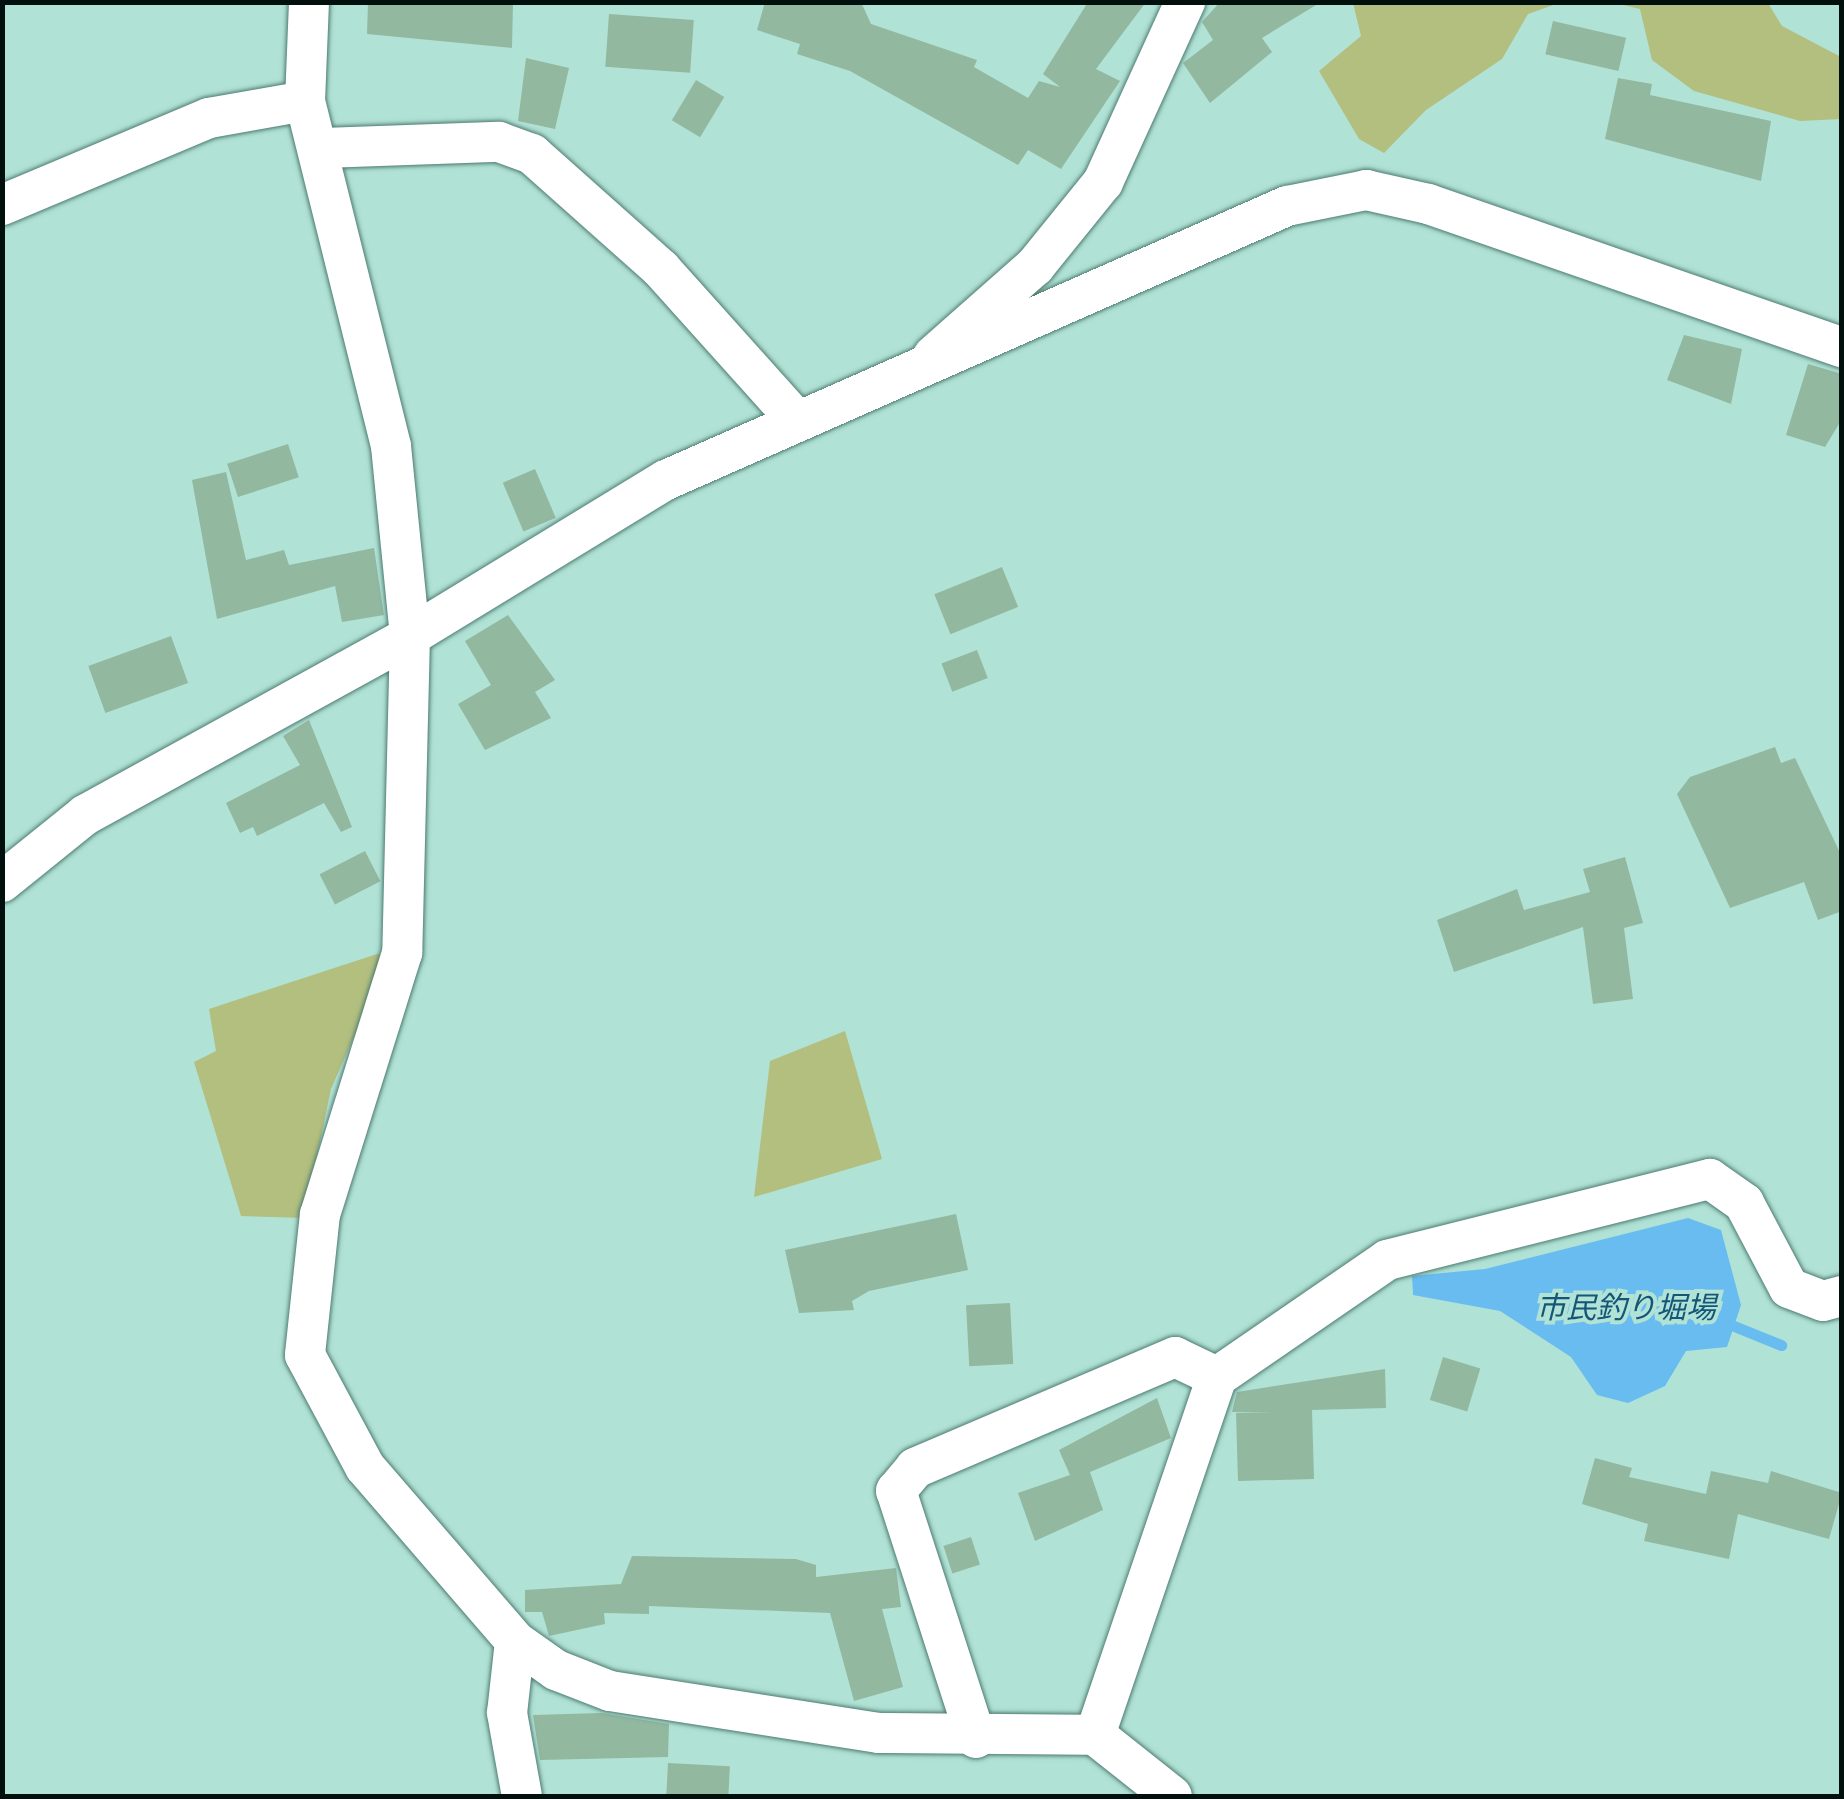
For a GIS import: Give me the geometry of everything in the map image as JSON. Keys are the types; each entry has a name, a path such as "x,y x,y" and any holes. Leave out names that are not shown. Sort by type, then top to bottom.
{"street":[{"path":"309,2 305,101 323,148 391,446 410,636 402,952 320,1214 306,1355 365,1467 515,1640 610,1691 976,1738 1095,1735 1172,1796"},
{"path":"920,370 1035,266 1103,182 1185,2"},
{"path":"2,205 209,118 305,101"},
{"path":"323,148 499,142 532,154 661,269 794,417"},
{"path":"2,882 85,815 410,636 666,480 794,417 920,370 1288,206 1366,190 1842,347"},
{"path":"1095,1735 1217,1377 1386,1260 1710,1178 1744,1203 1789,1288 1823,1302 1842,1296"},
{"path":"976,1738 896,1490 915,1468 1175,1358 1217,1377"},
{"path":"515,1640 508,1714 522,1796"}],"green space":[{"path":"1353,2 1559,3 1528,14 1502,59 1426,110 1384,153 1359,139 1319,71 1361,36"},
{"path":"1615,3 1768,3 1782,26 1841,57 1841,119 1800,121 1694,91 1652,60 1640,9"},
{"path":"377,954 389,957 331,1089 304,1218 241,1216 194,1062 216,1051 209,1009"},
{"path":"845,1031 882,1159 754,1197 770,1061"}],"water":[{"name":"市民釣り堀場","path":"1688,1218 1721,1230 1741,1305 1727,1347 1686,1351 1665,1386 1628,1403 1597,1395 1571,1357 1500,1311 1413,1295 1412,1276 1485,1269"}],"building":[{"path":"368,2 513,2 512,48 367,34"},
{"path":"765,2 861,2 871,24 977,60 974,67 1028,98 1039,81 1060,87 1043,74 1088,2 1146,2 1096,69 1120,81 1061,169 1028,150 1018,165 850,71 797,54 800,44 757,30"},
{"path":"1220,2 1321,2 1262,38 1272,52 1210,103 1183,63 1213,40 1202,22"},
{"path":"609,14 694,20 690,73 605,67"},
{"path":"1553,21 1626,38 1618,71 1545,54"},
{"path":"526,58 569,68 555,129 518,121"},
{"path":"1618,78 1652,84 1650,95 1771,121 1761,181 1605,139"},
{"path":"696,80 724,97 700,137 672,120"},
{"path":"1684,335 1742,349 1731,404 1667,380"},
{"path":"1808,364 1842,374 1842,419 1825,447 1786,435"},
{"path":"288,444 299,477 238,497 227,464"},
{"path":"535,469 556,518 523,531 503,483"},
{"path":"226,472 246,560 284,550 289,565 374,548 384,615 342,622 335,586 217,619 192,480"},
{"path":"1002,567 1018,607 950,634 934,594"},
{"path":"508,615 555,680 535,692 551,718 485,750 458,704 491,685 465,641"},
{"path":"171,636 188,683 105,713 88,666"},
{"path":"977,650 988,678 952,692 942,664"},
{"path":"309,720 352,827 341,832 324,803 257,836 253,827 240,833 226,803 300,765 283,736"},
{"path":"1775,747 1781,763 1795,758 1842,857 1842,911 1818,920 1804,882 1730,908 1677,794 1690,777"},
{"path":"365,851 380,881 335,904 320,874"},
{"path":"1625,857 1643,923 1624,928 1633,999 1593,1004 1583,927 1454,972 1437,920 1517,889 1524,910 1590,892 1583,869"},
{"path":"956,1214 968,1270 869,1291 852,1301 854,1310 799,1313 785,1250"},
{"path":"1010,1303 1013,1364 969,1366 966,1305"},
{"path":"1443,1357 1480,1368 1467,1411 1430,1400"},
{"path":"1385,1369 1386,1408 1312,1410 1314,1479 1238,1481 1236,1413 1274,1413 1232,1412 1237,1392"},
{"path":"1157,1398 1171,1438 1090,1472 1103,1510 1035,1541 1018,1493 1070,1475 1059,1450"},
{"path":"1595,1458 1632,1468 1629,1477 1706,1494 1711,1471 1768,1483 1771,1471 1842,1493 1829,1539 1738,1514 1729,1559 1644,1541 1648,1524 1582,1504"},
{"path":"971,1537 980,1565 952,1574 943,1546"},
{"path":"632,1556 796,1559 816,1565 816,1577 896,1568 901,1607 882,1609 903,1687 854,1701 830,1613 649,1606 649,1614 604,1613 605,1624 549,1636 542,1612 525,1612 525,1590 621,1584"},
{"path":"601,1713 669,1724 668,1757 540,1760 533,1715"},
{"path":"668,1763 730,1766 728,1796 666,1796"}],"waterway":[{"path":"1734,1326 1781,1345"}]}
